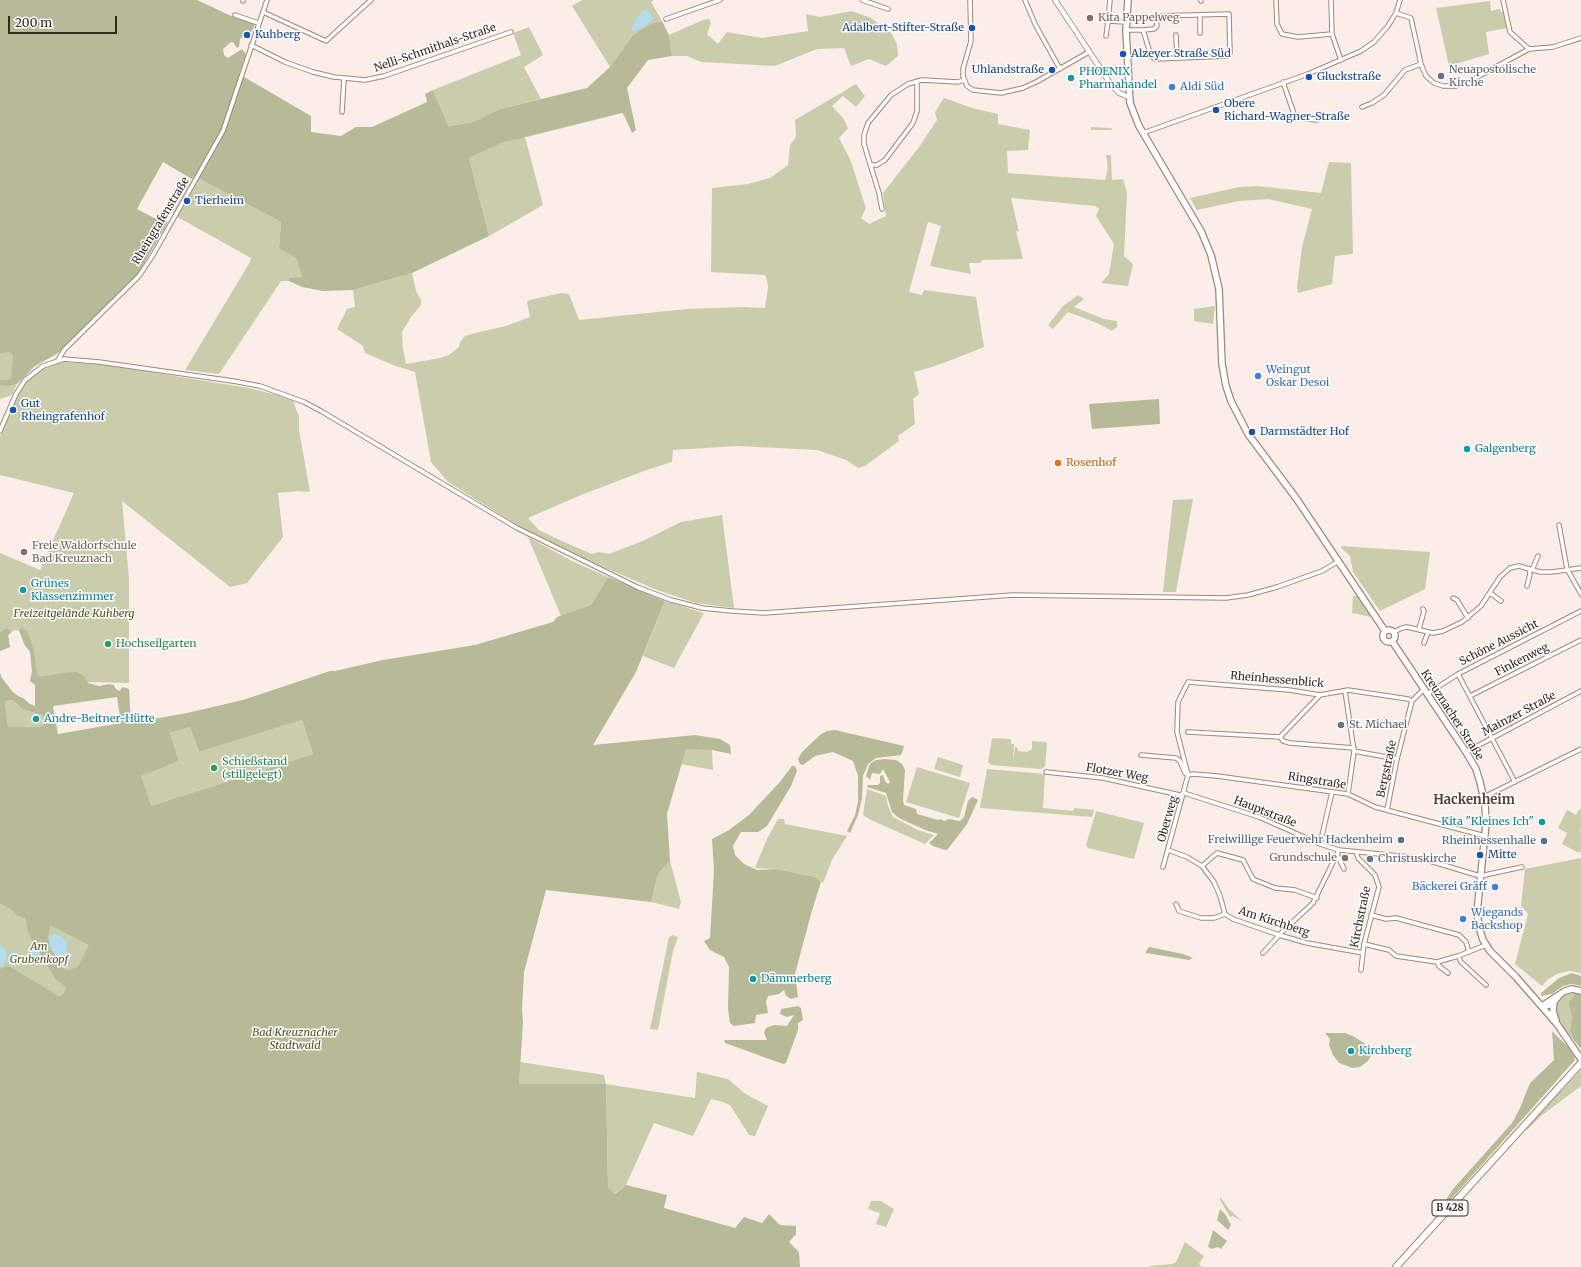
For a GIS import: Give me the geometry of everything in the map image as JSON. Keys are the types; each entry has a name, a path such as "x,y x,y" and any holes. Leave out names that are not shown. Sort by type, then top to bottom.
{"main road":[{"path":"1128,0 1126,22 1128,88 1133,113 1143,133 1201,231 1211,256 1219,290 1220,349 1223,372 1228,392 1235,410 1251,438 1292,493 1385,630 1394,632 1395,638 1392,641 1388,642 1384,640 1382,634 1385,630"},
{"name":"Kreuznacher Straße","path":"1392,641 1466,752 1478,775 1484,797 1486,817 1480,876 1478,917 1480,932 1486,945"},
{"path":"1486,945 1542,1006 1557,1024 1581,1059"},
{"path":"1542,1006 1562,992 1572,989 1581,991"},
{"path":"1542,1006 1548,1006 1554,1002 1562,992"},
{"path":"1554,1002 1553,1011 1557,1024"},
{"name":"B 428","path":"1396,1267 1581,1064"}],"street":[{"name":"Rheingrafenstraße","path":"0,431 16,394 26,380 43,366 58,360 64,350 139,276 153,255 223,131 266,0"},
{"path":"262,12 326,41 371,0"},
{"path":"666,19 720,0"},
{"path":"862,0 888,9"},
{"path":"970,0 970,41 963,69 964,80 967,86 973,90 1001,93 1023,88 1089,52"},
{"path":"1025,0 1035,24 1060,69"},
{"path":"1055,0 1116,90 1120,94 1129,96"},
{"path":"1106,36 1110,0"},
{"path":"1276,0 1277,24 1282,34 1298,37 1332,34"},
{"path":"1331,0 1332,34 1342,60"},
{"path":"1143,133 1342,60 1361,51 1374,42 1388,26 1396,13 1400,0"},
{"path":"1503,0 1510,32 1529,49"},
{"path":"1396,13 1410,18 1426,76 1434,83 1443,86 1456,86 1470,81 1529,49 1553,47 1581,38"},
{"path":"1126,30 1156,28 1156,19 1158,16 1229,14 1230,55 1152,58 1143,30"},
{"path":"235,15 258,23"},
{"path":"1200,15 1200,33"},
{"path":"1108,20 1126,22"},
{"name":"Nelli-Schmithals-Straße","path":"251,45 301,68 344,79 365,80 379,78 511,32"},
{"path":"1176,36 1177,58"},
{"path":"1362,107 1372,104 1384,95 1405,70 1422,64"},
{"path":"342,112 344,79"},
{"path":"882,209 864,139 868,123 891,95 903,86 917,81 929,80 958,82 964,80"},
{"path":"871,166 877,165 885,160 914,123 917,111 917,81"},
{"path":"1283,82 1294,114 1298,118 1317,120"},
{"path":"1116,90 1124,92 1128,88"},
{"path":"58,360 68,358 233,380 260,386 283,394 321,411 517,528 637,587 671,600 702,608 732,612 764,613 1013,595 1226,598 1248,595 1277,587 1322,571 1339,561"},
{"path":"1559,525 1567,569 1581,594"},
{"path":"1527,586 1530,570 1538,556"},
{"path":"1394,632 1407,627 1433,633 1443,631 1468,618 1481,606 1500,577 1510,568 1515,566 1540,572 1581,568"},
{"path":"1490,593 1501,601"},
{"path":"1454,598 1457,600 1468,618"},
{"path":"1419,629 1424,611 1423,609"},
{"name":"Schöne Aussicht","path":"1426,691 1581,611"},
{"path":"1424,643 1428,632"},
{"name":"Finkenweg","path":"1470,696 1581,640"},
{"path":"1458,674 1515,782"},
{"name":"Rheinhessenblick","path":"1188,682 1289,690 1320,695 1345,691 1408,699 1412,701"},
{"name":"Oberweg","path":"1164,868 1188,775 1177,732 1178,702 1188,682"},
{"path":"1345,691 1354,750 1348,794"},
{"path":"1412,701 1426,691"},
{"name":"Mainzer Straße","path":"1466,752 1581,691"},
{"path":"1280,737 1320,695"},
{"name":"Bergstraße","path":"1387,810 1397,758 1412,701"},
{"path":"1188,732 1280,737 1283,741 1290,743 1354,750 1397,758"},
{"path":"1484,797 1581,749"},
{"path":"1141,755 1176,758 1180,761 1185,773 1188,775"},
{"name":"Flotzer Weg","path":"1046,772 1103,778 1180,794 1184,793"},
{"name":"Ringstraße","path":"1188,775 1217,776 1348,794 1375,807 1485,836"},
{"path":"1320,844 1332,792"},
{"name":"Hauptstraße","path":"1184,793 1259,817 1338,852 1356,852 1420,858 1480,876"},
{"name":"Am Kirchberg","path":"1168,850 1187,857 1202,866 1214,882 1225,914 1233,919 1307,943 1363,953"},
{"path":"1338,852 1344,869"},
{"path":"1263,953 1317,898 1338,852"},
{"name":"Kirchstraße","path":"1356,852 1358,858 1375,875 1379,887 1364,944 1361,970"},
{"path":"1202,866 1217,853 1243,860 1253,879 1275,888 1295,890 1317,898"},
{"path":"1480,876 1522,867"},
{"path":"1176,904 1179,911 1200,918 1214,918 1225,914"},
{"path":"1371,915 1386,919 1396,918 1460,935 1466,942 1469,952"},
{"path":"1364,944 1388,950 1396,956 1437,962 1458,956 1486,945"},
{"path":"1458,956 1461,962 1486,985"},
{"path":"1437,962 1439,966 1448,973"}],"green space":[{"path":"0,0 197,0 229,15 255,24 252,31 240,39 239,47 237,48 233,42 231,42 223,49 224,55 228,58 242,49 246,54 239,74 311,116 311,132 341,136 356,127 372,127 427,102 425,94 433,90 448,126 473,122 500,109 587,88 610,67 633,35 650,24 662,21 669,35 672,56 648,60 627,88 636,130 632,133 622,113 502,143 469,158 489,236 412,273 353,290 323,291 302,287 289,281 289,278 302,277 296,258 279,248 281,222 194,176 192,179 163,162 137,209 156,219 168,222 138,274 63,349 35,366 17,384 9,386 0,385 0,380 11,379 13,355 9,352 0,354"},
{"path":"582,0 654,0 651,2 662,21 650,24 633,35 610,67 572,6"},
{"path":"1490,1 1491,11 1500,9 1501,12 1503,12 1507,28 1486,32 1489,54 1449,66 1436,8"},
{"path":"852,11 871,18 891,33 897,44 898,56 886,66 869,59 851,66 844,48 817,49 775,66 701,62 687,56 672,56 669,35 703,20 709,19 711,23 707,34 718,44 727,32 762,38 808,31 806,14 820,17"},
{"path":"529,27 543,55 524,67 541,99 500,109 473,122 447,126 433,90 521,55 513,33"},
{"path":"856,84 865,96 856,107 843,96 832,106 843,118 848,128 839,138 850,159 866,208 861,218 869,224 886,216 883,193 919,147 937,120 935,112 944,98 972,108 998,114 998,124 1030,130 1028,150 1007,151 1008,173 1105,180 1108,168 1106,155 1111,155 1112,180 1123,179 1127,193 1124,256 1133,264 1128,286 1101,283 1109,274 1114,244 1096,216 1099,209 1095,206 1011,198 1019,232 1016,231 1023,259 982,260 981,263 969,263 971,274 930,266 941,226 928,222 909,292 922,295 924,290 976,297 984,347 932,367 914,372 919,394 913,399 915,424 898,436 899,441 865,466 858,468 846,460 817,450 737,446 673,450 672,462 581,495 528,518 539,530 564,542 592,554 599,552 609,554 645,540 681,522 722,515 734,608 696,603 657,590 596,564 522,528 448,482 431,462 415,372 393,365 365,353 363,346 337,329 347,309 355,307 353,290 412,273 416,291 421,300 421,305 411,317 402,332 406,364 449,355 459,347 460,342 465,336 506,326 530,317 527,302 530,300 561,293 569,294 579,320 687,309 744,307 765,308 768,287 765,275 711,272 712,188 748,184 770,178 788,165 790,145 796,137 795,120"},
{"path":"1091,127 1111,128 1113,130 1091,130"},
{"path":"525,137 543,205 489,236 469,158 502,143"},
{"path":"1329,162 1351,163 1353,254 1335,256 1332,284 1298,293 1297,287 1302,247 1312,209 1268,199 1239,201 1197,210 1190,198 1239,187 1258,186 1321,193"},
{"path":"194,176 281,222 279,247 296,258 302,277 289,278 289,281 281,281 219,374 185,370 251,258 172,214"},
{"path":"1078,295 1084,299 1074,307 1104,319 1117,321 1117,327 1112,331 1097,323 1068,312 1053,329 1048,325 1063,306"},
{"path":"1215,306 1213,324 1194,321 1194,309"},
{"path":"9,352 13,354 12,379 0,380 0,354"},
{"name":"Freizeitgelände Kuhberg","path":"64,362 105,365 249,388 277,395 293,401 299,417 299,430 310,492 297,491 278,493 283,537 247,583 230,587 122,501 129,579 129,683 87,682 85,676 76,671 38,678 34,651 19,631 14,630 8,635 10,647 0,651 0,553 40,570 74,493 0,475 0,437 17,396 25,383 33,375 43,369 53,364"},
{"path":"3,384 9,386 17,384 12,395 0,399 0,385"},
{"path":"1159,399 1160,424 1092,429 1089,404"},
{"path":"1193,499 1176,592 1163,592 1173,500"},
{"path":"528,537 574,562 608,577 591,605 561,616"},
{"path":"1341,546 1430,552 1425,589 1380,611 1353,572 1350,556 1342,549"},
{"name":"Bad Kreuznacher Stadtwald","path":"608,577 665,601 636,672 593,745 695,735 720,739 730,745 731,754 712,750 686,749 667,814 670,861 658,874 651,902 546,890 524,972 522,1010 523,1023 519,1084 606,1084 608,1188 615,1194 626,1185 667,1195 664,1208 735,1228 744,1217 762,1223 769,1214 780,1225 796,1226 796,1234 789,1242 799,1252 800,1267 0,1267 0,969 9,966 60,997 66,988 56,980 39,951 35,949 28,931 25,917 23,918 17,915 0,903 0,673 13,692 35,706 35,685 30,681 32,671 30,652 24,644 19,631 21,627 28,632 34,651 38,677 76,671 85,676 88,683 99,686 109,684 114,685 119,691 123,687 129,689 131,723 187,713 243,700 330,671 383,660 475,645 553,622 557,617 591,605","holes":["117,697 121,723 58,734 53,706","12,700 23,710 43,715 45,720 44,725 39,727 8,727 5,701","302,720 313,754 151,806 141,776 179,761 170,733 190,727 199,752","50,925 89,945 78,967 66,971 50,949 48,937"]},
{"path":"1353,596 1358,596 1371,617 1352,613"},
{"path":"665,601 704,613 674,668 643,656"},
{"path":"7,628 11,632 8,635 10,647 0,651 0,632"},
{"path":"12,700 23,710 43,715 45,720 44,725 39,727 8,727 5,701"},
{"name":"Schießstand (stillgelegt)","path":"302,720 313,754 151,806 140,776 179,761 170,733 190,727 199,752"},
{"path":"835,730 904,746 901,755 876,758 868,764 863,776 862,798 858,815 850,833 847,831 855,815 858,802 858,776 853,761 833,752 815,756 803,765 800,764 798,759 802,752 821,734 827,731"},
{"path":"993,738 1011,739 1011,744 1014,744 1013,762 1015,747 1017,747 1018,751 1027,752 1032,749 1032,741 1046,742 1045,767 1041,769 991,765 988,762"},
{"path":"686,748 712,750 713,770 681,764"},
{"path":"938,757 963,765 960,777 934,769"},
{"path":"876,760 896,760 902,764 905,770 904,805 916,809 917,814 938,820 940,819 945,821 948,819 960,821 964,817 968,801 972,797 978,800 967,824 948,849 945,850 929,843 938,834 925,830 899,818 892,812 886,793 867,787 868,785 878,785 880,783 880,776 883,775 888,784 890,782 883,769 880,774 872,773 870,780 866,776 871,763"},
{"path":"792,766 795,766 797,771 791,786 767,826 758,832 741,832 733,846 735,855 744,864 757,870 776,869 811,876 821,882 795,974 798,997 791,999 786,996 784,990 779,994 768,996 766,1002 768,1013 756,1015 755,1023 734,1026 730,1023 728,1009 729,967 724,957 710,950 704,941 710,938 714,871 712,839 729,830 749,815 779,783"},
{"path":"917,767 970,783 959,818 906,802"},
{"path":"987,769 1045,774 1043,808 1073,811 1074,808 1094,810 1092,817 980,808"},
{"path":"867,789 886,796 888,806 893,817 918,830 934,835 925,844 863,815"},
{"path":"1579,809 1581,810 1581,850 1579,853 1562,844 1567,833 1558,828 1567,810 1576,815"},
{"path":"1096,811 1144,823 1134,859 1088,848 1086,845"},
{"path":"778,819 784,819 785,824 847,836 832,860 823,883 811,876 776,869 755,868 767,839"},
{"path":"1581,858 1581,973 1570,971 1557,974 1547,980 1542,986 1515,964 1528,914 1521,906 1525,869"},
{"path":"670,861 681,902 679,909 651,902 658,874"},
{"name":"Am Grubenkopf","path":"0,892 98,942 64,1004 0,978"},
{"path":"673,935 678,937 673,951 658,1030 650,1029 669,937"},
{"path":"1149,947 1183,954 1193,958 1189,960 1146,953"},
{"path":"1572,973 1581,976 1581,986 1572,984 1563,986 1552,994 1541,996 1541,993 1559,978"},
{"path":"1576,993 1568,1003 1572,1017 1570,1031 1573,1039 1566,1032 1561,1023 1557,1015 1556,1006 1560,999 1566,994"},
{"path":"1576,993 1581,995 1581,1049 1573,1039 1570,1031 1572,1017 1568,1003"},
{"path":"798,1006 801,1008 803,1020 798,1023 798,1030 786,1063 783,1064 725,1043 724,1040 767,1040 764,1033 766,1028 774,1025 787,1026 794,1015 787,1017 780,1014 781,1009"},
{"path":"1552,1031 1568,1047 1575,1060 1446,1205 1442,1206 1453,1189 1512,1123 1530,1083 1554,1060"},
{"path":"1325,1033 1345,1033 1353,1036 1367,1045 1372,1054 1368,1061 1360,1067 1353,1068 1339,1063 1333,1055 1329,1045 1330,1039"},
{"path":"520,1062 604,1075 606,1084 519,1084"},
{"path":"1581,1070 1581,1086 1541,1116 1528,1129 1524,1130"},
{"path":"697,1072 728,1079 744,1093 768,1106 755,1136 749,1135 730,1105 711,1099 693,1136 654,1123 626,1185 614,1194 608,1188 606,1084 695,1098"},
{"path":"1220,1197 1230,1210 1243,1222 1233,1216 1230,1217 1220,1200"},
{"path":"871,1201 881,1201 894,1209 886,1227 876,1224 880,1213 868,1209"},
{"path":"1220,1209 1225,1214 1231,1225 1228,1230 1217,1220"},
{"path":"1213,1230 1227,1241 1221,1249 1218,1247 1212,1249 1208,1247"},
{"path":"1185,1242 1204,1256 1199,1264 1202,1267 1149,1267 1172,1264 1176,1262"}],"water":[{"path":"643,10 648,10 654,19 635,32 631,30 636,19"},
{"path":"54,934 61,936 67,942 67,963 65,965 60,961 50,947 50,936"},
{"path":"0,944 6,951 7,955 4,965 0,967"},
{"path":"34,949 40,953 41,958 38,960 33,956 32,958 34,957 36,959 35,961 33,960 32,965 28,960 30,957 29,954"},
{"path":"12,951 16,955 19,963 15,967 7,963 9,955"}],"place":[{"name":"Kita Pappelweg","path":"1090,18"},
{"name":"Adalbert-Stifter-Straße","path":"972,28"},
{"name":"Kuhberg","path":"247,35"},
{"name":"Alzeyer Straße Süd","path":"1123,54"},
{"name":"Uhlandstraße","path":"1052,70"},
{"name":"Neuapostolische Kirche","path":"1441,76"},
{"name":"Gluckstraße","path":"1309,77"},
{"name":"PHOENIX Pharmahandel","path":"1071,78"},
{"name":"Aldi Süd","path":"1172,87"},
{"name":"Obere Richard-Wagner-Straße","path":"1216,110"},
{"name":"Tierheim","path":"187,201"},
{"name":"Weingut Oskar Desoi","path":"1258,376"},
{"name":"Gut Rheingrafenhof","path":"13,410"},
{"name":"Darmstädter Hof","path":"1252,432"},
{"name":"Galgenberg","path":"1467,449"},
{"name":"Rosenhof","path":"1058,463"},
{"name":"Freie Waldorfschule Bad Kreuznach","path":"24,552"},
{"name":"Grünes Klassenzimmer","path":"23,590"},
{"name":"Hochseilgarten","path":"108,644"},
{"name":"Andre-Beitner-Hütte","path":"36,719"},
{"name":"St. Michael","path":"1341,725"},
{"name":"Schießstand (stillgelegt)","path":"214,768"},
{"name":"Kita \"Kleines Ich\"","path":"1542,822"},
{"name":"Freiwillige Feuerwehr Hackenheim","path":"1401,840"},
{"name":"Rheinhessenhalle","path":"1544,841"},
{"name":"Mitte","path":"1480,855"},
{"name":"Grundschule","path":"1345,858"},
{"name":"Christuskirche","path":"1370,859"},
{"name":"Bäckerei Gräff","path":"1495,887"},
{"name":"Wiegands Backshop","path":"1463,919"},
{"name":"Dämmerberg","path":"753,979"},
{"name":"Kirchberg","path":"1351,1051"}],"district":[{"name":"Hackenheim","path":"1474,800"}]}
